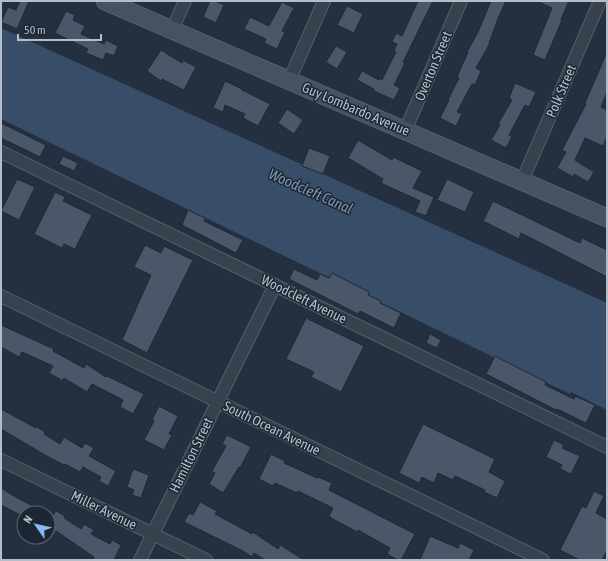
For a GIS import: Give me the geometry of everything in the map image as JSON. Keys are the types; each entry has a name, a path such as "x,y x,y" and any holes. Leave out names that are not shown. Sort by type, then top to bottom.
{"street":[{"name":"Guy Lombardo Avenue","path":"105,1 607,218"},
{"path":"172,30 185,1"},
{"path":"289,81 324,1"},
{"name":"Overton Street","path":"405,131 461,1"},
{"name":"Polk Street","path":"522,181 600,1"},
{"name":"Woodcleft Avenue","path":"1,152 607,447"},
{"name":"Hamilton Street","path":"140,560 274,285"},
{"name":"South Ocean Avenue","path":"1,296 543,560"},
{"name":"Miller Avenue","path":"1,460 206,560"}],"water":[{"name":"Woodcleft Canal","path":"1,28 607,303 607,410 571,392 570,394 1,119"}],"building":[{"path":"20,1 29,1 17,29 1,22 8,7 16,10"},
{"path":"210,1 215,1 224,5 216,23 203,17"},
{"path":"418,1 433,1 403,62 405,63 394,85 400,88 394,100 374,91 374,89 357,80 362,71 379,80 379,78 382,80 396,52 394,50 397,44 392,42 396,33 402,36"},
{"path":"491,1 506,1 499,16 490,43 476,68 481,71 475,85 472,84 457,112 462,114 456,126 440,118 459,78 457,77 467,52 478,32"},
{"path":"537,1 569,1 545,60 533,55 552,8"},
{"path":"282,2 294,8 282,31 285,32 277,49 264,43 266,39 244,29 250,17 269,26"},
{"path":"347,6 363,14 354,33 337,25"},
{"path":"66,11 75,15 73,20 85,26 81,34 104,44 106,40 118,46 114,56 106,53 103,60 86,53 88,49 55,33"},
{"path":"336,46 347,52 337,69 326,62"},
{"path":"161,50 182,63 183,60 196,67 184,90 162,79 161,81 147,71"},
{"path":"607,52 607,92 601,107 607,110 607,136 603,146 585,138 575,160 594,172 588,182 574,174 573,177 557,168 566,152 562,150 586,104 585,103"},
{"path":"225,81 270,104 258,126 243,118 245,114 225,105 223,112 213,108"},
{"path":"515,83 536,92 529,107 525,105 509,135 512,137 506,148 491,140 500,125 498,124 512,100 509,98"},
{"path":"287,109 303,120 294,134 278,123"},
{"path":"1,123 46,145 40,157 1,138"},
{"path":"358,140 392,160 393,157 422,171 413,188 434,197 426,216 415,212 420,201 381,183 383,179 348,158"},
{"path":"309,148 330,156 323,174 302,166"},
{"path":"63,156 78,163 74,171 59,164"},
{"path":"17,179 35,187 19,220 1,211"},
{"path":"447,179 474,192 465,212 437,200"},
{"path":"55,192 65,197 63,201 92,215 75,249 64,244 62,248 34,234"},
{"path":"493,201 580,243 582,238 607,250 607,277 521,233 519,239 483,221"},
{"path":"188,210 205,218 204,221 243,240 236,253 182,225"},
{"path":"145,245 161,253 164,246 193,260 147,353 122,340 151,275 134,267"},
{"path":"294,269 317,280 320,274 329,278 332,273 369,292 368,295 381,301 380,303 401,313 394,328 360,311 358,314 289,279"},
{"path":"306,318 364,346 341,392 311,377 314,372 286,359"},
{"path":"1,325 54,349 53,351 84,368 86,364 106,377 107,376 144,394 133,414 120,407 123,400 92,384 87,392 64,378 63,381 49,373 53,366 22,352 19,357 1,347"},
{"path":"430,334 441,340 437,348 426,343"},
{"path":"495,356 546,382 545,385 574,399 575,396 595,405 586,423 557,409 556,410 486,374"},
{"path":"159,406 178,416 169,434 172,435 164,450 144,440 154,421 152,420"},
{"path":"1,409 36,428 37,427 45,432 44,434 60,444 64,437 82,448 85,443 94,448 89,456 116,471 108,486 99,481 101,477 83,467 80,472 65,464 64,465 1,429"},
{"path":"423,424 495,459 489,472 505,481 497,498 484,492 485,490 455,476 453,480 438,473 434,483 422,477 419,483 399,473"},
{"path":"227,435 251,447 240,468 239,467 223,493 209,484 215,473 212,471 226,446 222,444"},
{"path":"554,440 564,445 562,448 580,456 571,474 560,469 562,465 546,457"},
{"path":"271,454 285,461 284,463 332,483 329,490 415,534 401,560 387,554 390,548 329,516 333,508 298,491 297,493 275,483 273,486 259,479"},
{"path":"133,469 149,475 141,498 132,495 134,490 127,487"},
{"path":"1,488 31,505 16,505 16,513 1,505"},
{"path":"594,491 604,496 596,513 607,519 607,550 602,560 580,560 560,550 582,506 586,508"},
{"path":"200,502 217,511 215,514 252,534 253,532 278,549 280,545 304,560 265,560 254,553 252,557 243,551 184,522 189,513 193,515"},
{"path":"56,511 65,516 64,518 81,529 84,524 94,530 91,534 110,544 112,540 121,545 114,560 93,560 94,557 56,531"},
{"path":"430,536 458,548 460,543 474,550 469,560 420,560"}]}
